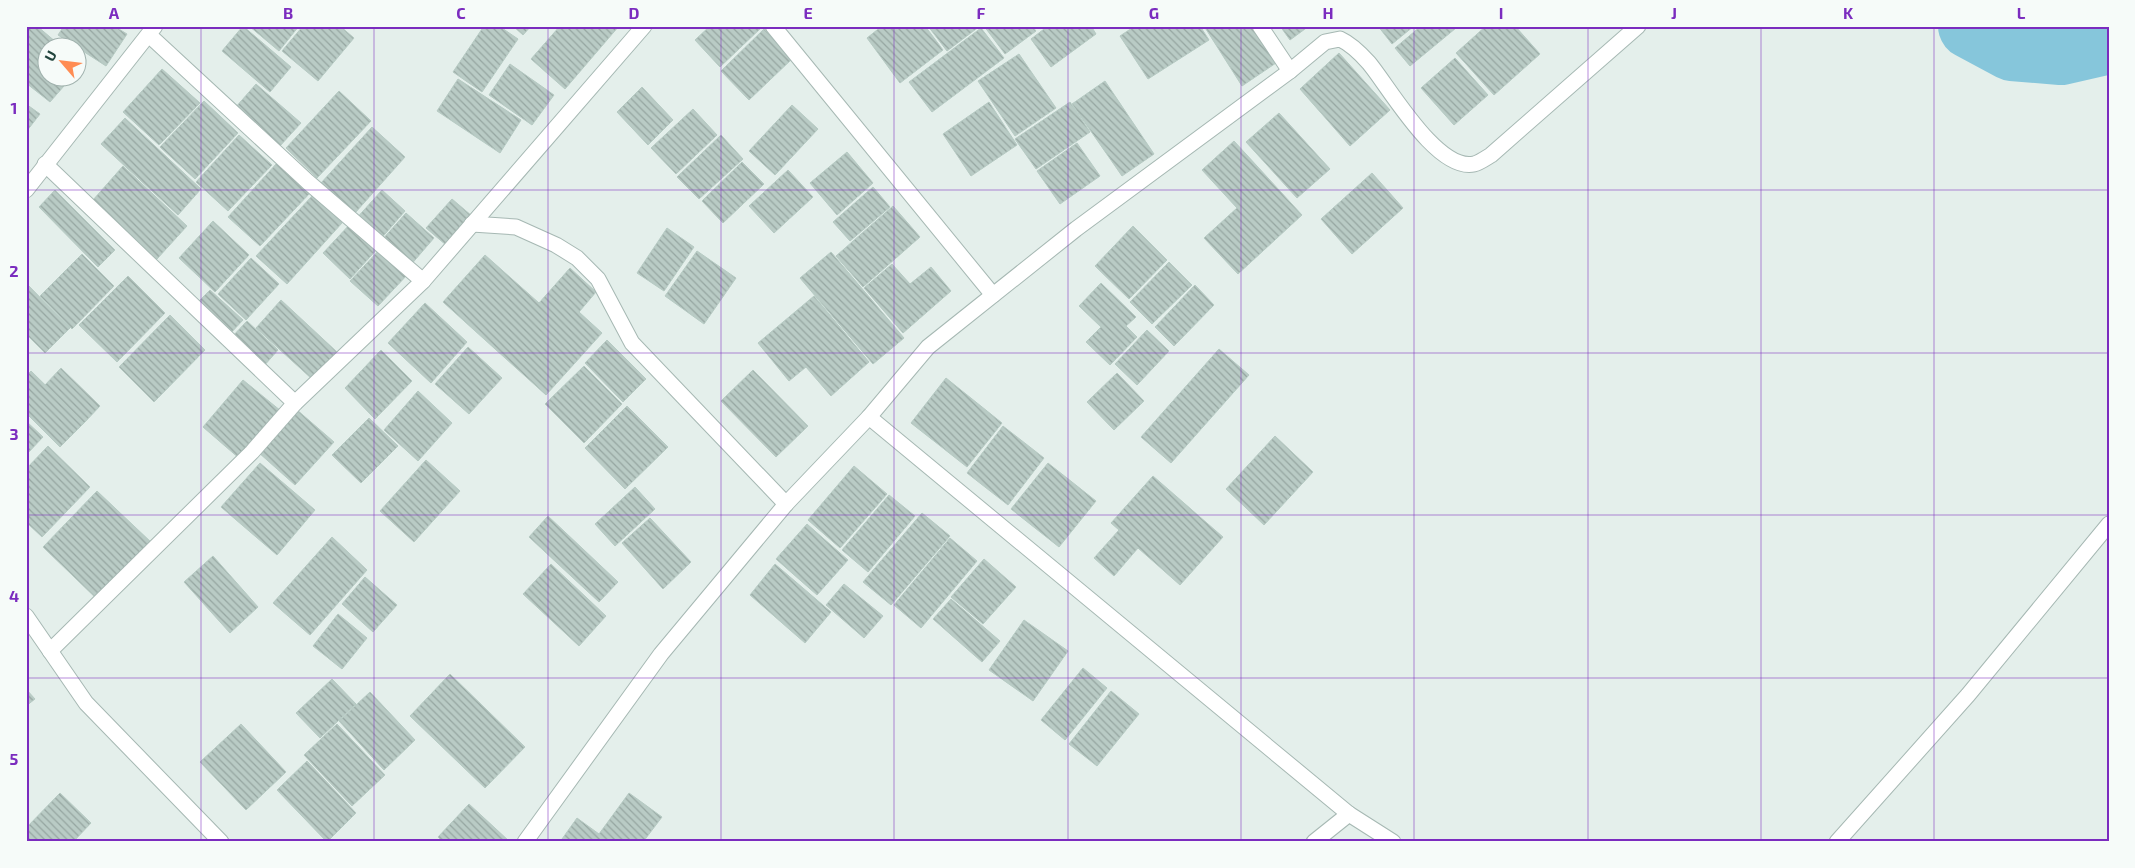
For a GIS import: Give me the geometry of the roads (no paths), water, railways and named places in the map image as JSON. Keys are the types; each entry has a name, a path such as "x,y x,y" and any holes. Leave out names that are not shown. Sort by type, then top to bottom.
{"street":[{"path":"50,651 252,452 295,402 423,280 644,26"},
{"path":"773,26 994,295"},
{"path":"1260,26 1290,71"},
{"path":"525,842 662,654 786,504 869,417 928,347 1076,229 1290,71 1325,42 1340,38 1348,43 1368,62 1426,140 1457,162 1474,165 1490,155 1638,26"},
{"path":"26,190 152,31 308,182 423,280"},
{"path":"45,164 295,402"},
{"path":"472,224 516,227 556,245 577,258 598,279 632,343 786,504"},
{"path":"869,417 1349,814 1393,842"},
{"path":"1838,842 1968,695 2109,524"},
{"path":"26,616 86,703 221,842"},
{"path":"1314,842 1349,814"}],"waterway":[{"path":"1971,26 2012,48 2061,52 2109,41"}]}
